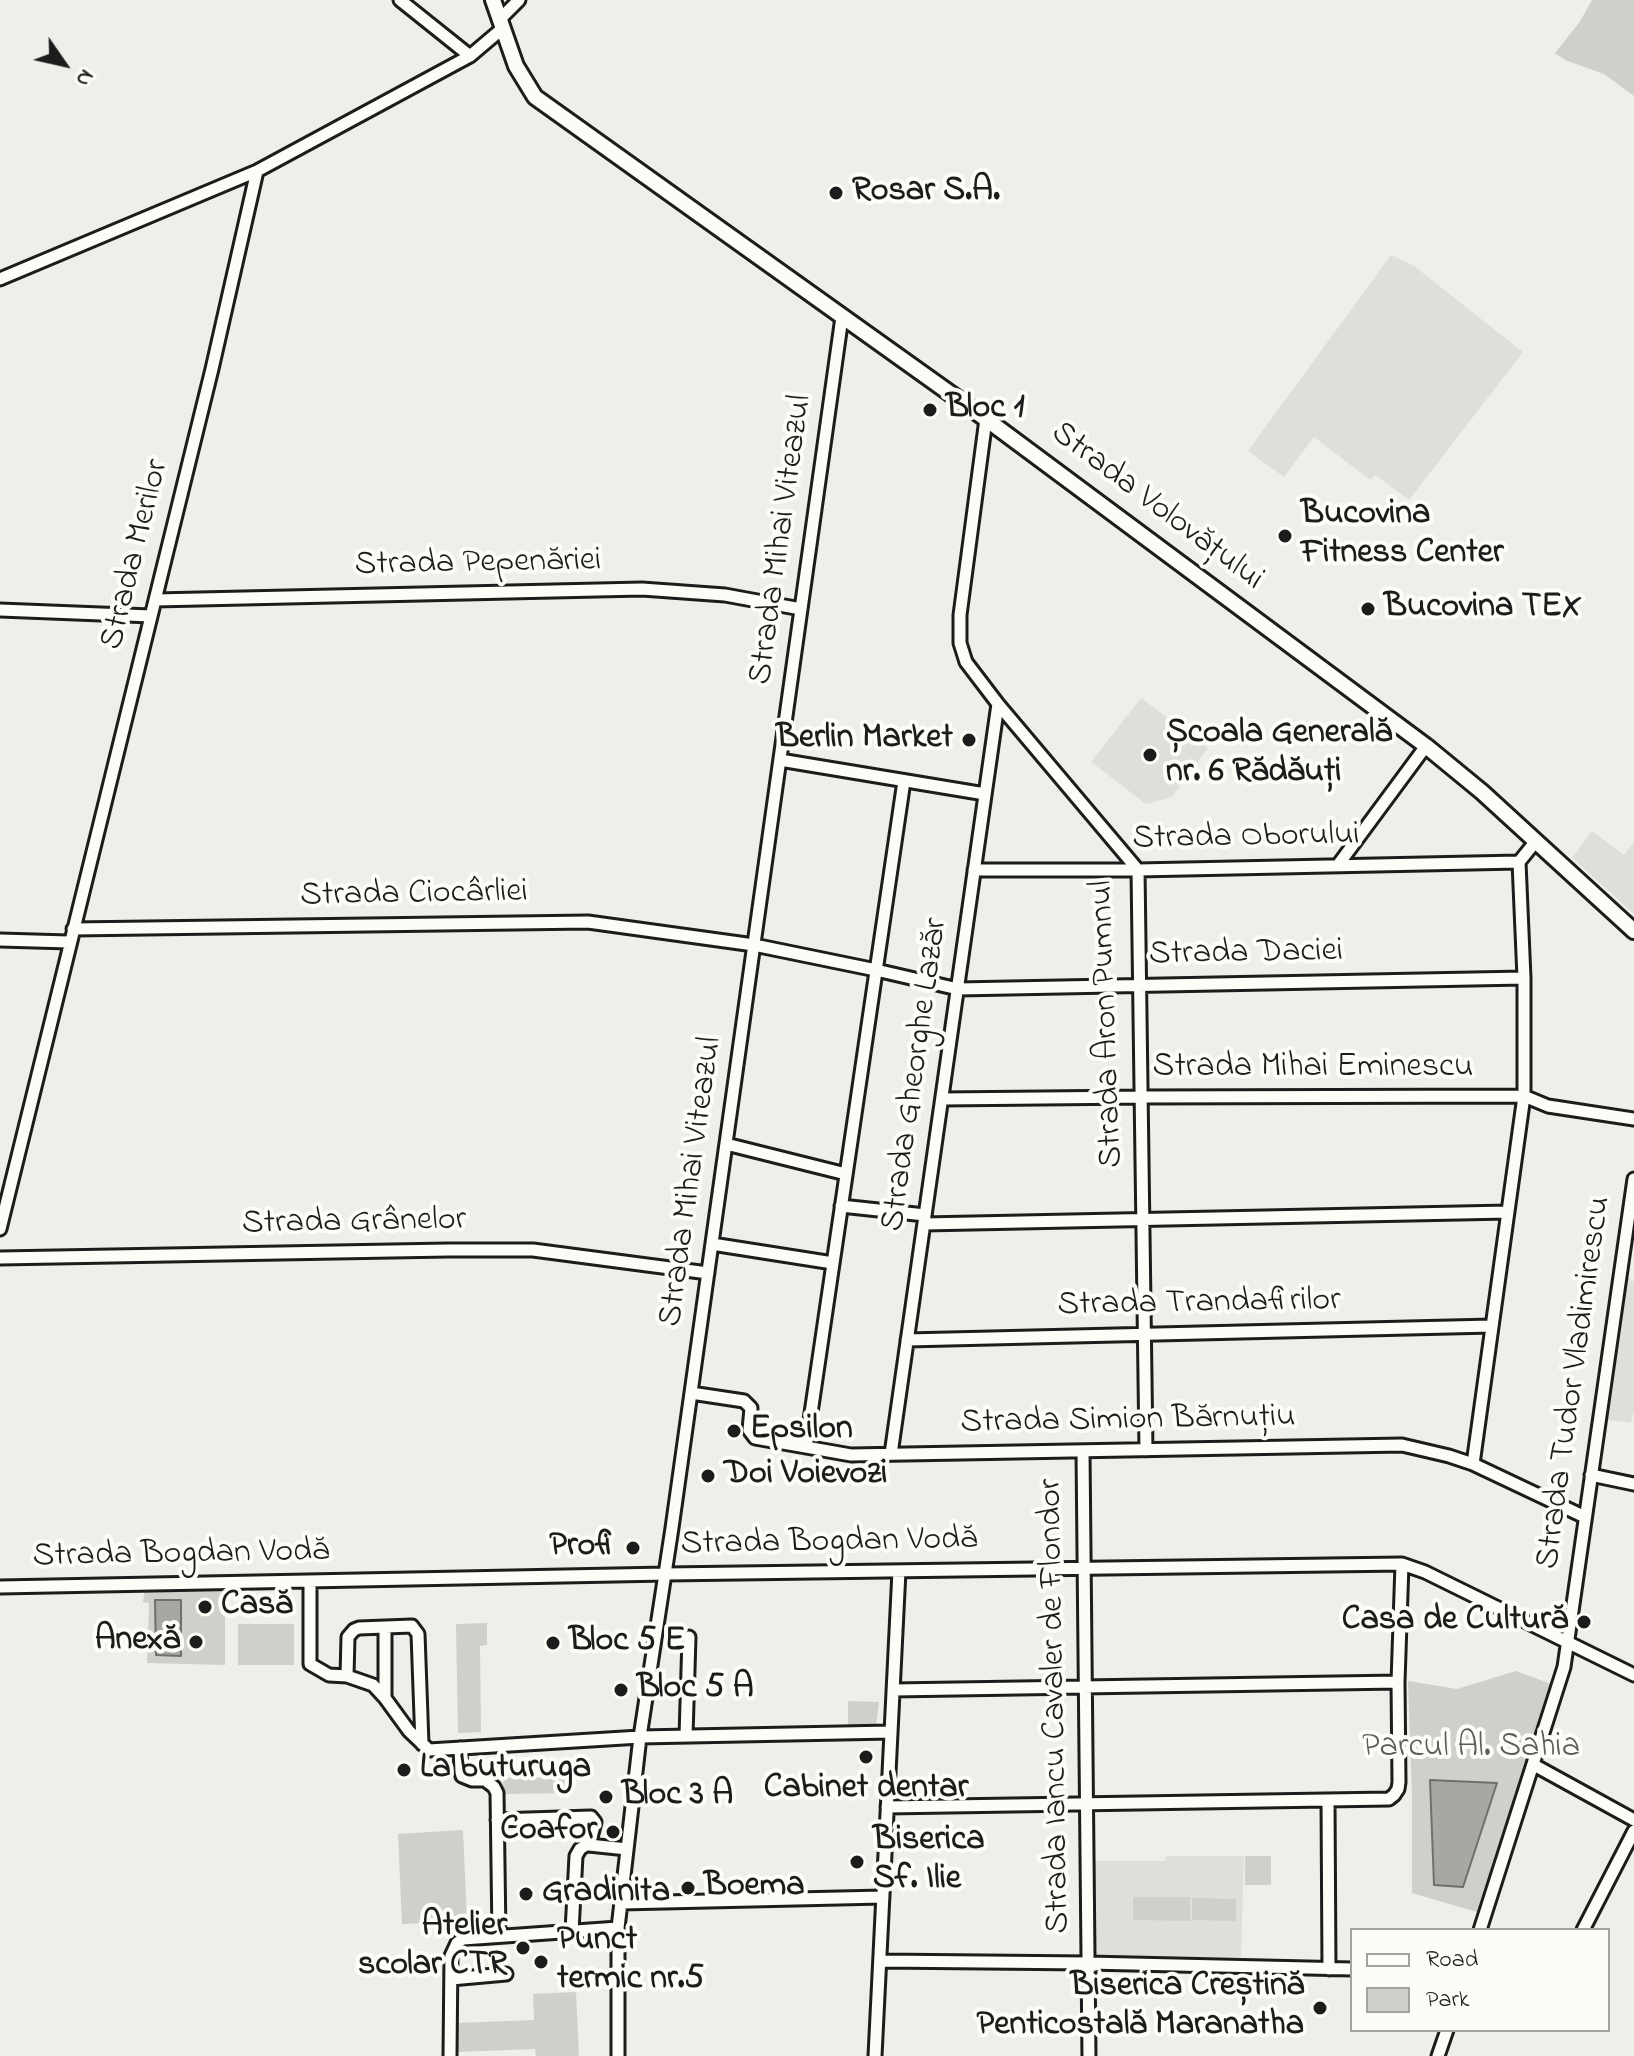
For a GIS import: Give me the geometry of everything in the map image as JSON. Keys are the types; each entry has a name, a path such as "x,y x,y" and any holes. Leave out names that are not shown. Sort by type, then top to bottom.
{"main road":[{"name":"Strada Volovățului","path":"493,0 516,66 535,97 986,419 1426,746 1634,931"}],"street":[{"path":"400,0 470,56"},
{"path":"0,279 257,171 470,56 519,0"},
{"name":"Strada Merilor","path":"0,1229 212,369 257,171"},
{"name":"Strada Mihai Viteazul","path":"618,2056 618,1928 640,1737 666,1574 842,317"},
{"name":"Strada Aron Pumnul","path":"986,419 960,615 960,643 966,662 1138,870 1146,1450"},
{"name":"Strada Pepenăriei","path":"155,600 642,589 725,595 801,609"},
{"path":"0,610 151,616"},
{"name":"Strada Gheorghe Lazăr","path":"891,1454 998,704"},
{"path":"1338,865 1426,746"},
{"path":"780,760 985,794"},
{"path":"806,1447 904,781"},
{"path":"1473,1464 1524,1096 1524,978 1519,862 1536,841"},
{"name":"Strada Oborului","path":"974,870 1138,870 1519,862"},
{"name":"Strada Ciocârliei","path":"73,929 588,922 754,945 876,970"},
{"path":"0,940 69,942"},
{"name":"Strada Daciei","path":"876,970 958,989 1524,978"},
{"name":"Strada Mihai Eminescu","path":"942,1099 1524,1096 1548,1106 1634,1119"},
{"path":"726,1144 846,1174"},
{"name":"Strada Tudor Vladimirescu","path":"1481,1928 1564,1667 1631,1226 1634,1179"},
{"path":"841,1206 925,1219 1142,1219 1508,1212"},
{"path":"712,1244 833,1263"},
{"name":"Strada Grânelor","path":"0,1258 533,1250 708,1273"},
{"name":"Strada Trandafirilor","path":"907,1340 1492,1326"},
{"name":"Strada Simion Bărnuțiu","path":"691,1393 744,1401 751,1408 749,1430 755,1438 851,1455 1402,1445 1473,1464 1585,1517"},
{"name":"Strada Iancu Cavaler de Flondor","path":"1083,1451 1089,2056"},
{"path":"1591,1475 1634,1484"},
{"path":"887,1807 1389,1799 1398,1789 1399,1782 1402,1564"},
{"name":"Strada Bogdan Vodă","path":"0,1587 1402,1564 1425,1572 1634,1675"},
{"path":"875,2056 899,1571"},
{"path":"310,1581 310,1664 329,1675 347,1676 373,1685 409,1731 429,1750 640,1737 891,1732"},
{"path":"347,1676 348,1637 351,1634 359,1628 412,1626 418,1634 422,1744"},
{"path":"385,1628 385,1698"},
{"path":"686,1736 689,1637"},
{"path":"893,1690 1398,1682"},
{"path":"460,1748 462,1776 485,1780 497,1793 499,1936"},
{"path":"1534,1765 1634,1820"},
{"path":"1328,1800 1329,1969"},
{"path":"497,1820 591,1817 595,1822 589,1845"},
{"path":"1584,1928 1634,1831"},
{"path":"572,1931 576,1856 580,1849 589,1843 627,1849"},
{"path":"621,1903 883,1897"},
{"path":"450,2056 451,1956 457,1943 463,1939 618,1928"},
{"path":"880,1961 1350,1969"},
{"path":"451,1979 506,1974"},
{"path":"1438,2056 1446,2032"}],"shaded area":[{"path":"1391,255 1414,266 1523,352 1409,500 1375,475 1370,480 1314,437 1284,477 1248,451"},
{"name":"Școala Generală nr. 6 Rădăuți","path":"1141,698 1208,748 1172,797 1146,804 1091,762"},
{"path":"1592,831 1624,855 1634,842 1634,914 1572,858"},
{"path":"1628,1277 1634,1282 1634,1409 1631,1423 1608,1420"},
{"path":"155,1600 181,1600 181,1656 156,1655"},
{"path":"1430,1780 1497,1783 1463,1887 1434,1885"},
{"path":"1166,1856 1244,1856 1241,1957 1094,1959 1094,1861 1165,1861"}],"green space":[{"path":"1592,0 1634,0 1634,96 1604,74 1565,60 1555,53 1579,23"},
{"path":"225,1586 225,1665 147,1663 149,1603 143,1602 145,1588"},
{"path":"487,1623 487,1645 480,1646 481,1732 458,1733 456,1624"},
{"path":"238,1624 294,1624 294,1665 238,1665"},
{"name":"Parcul Al. Sahia","path":"1516,1671 1554,1685 1531,1761 1477,1912 1412,1893 1408,1681 1457,1689"},
{"path":"848,1701 879,1702 876,1725 870,1729 848,1728"},
{"path":"573,1777 573,1793 503,1794 503,1778"},
{"path":"463,1830 467,1921 402,1924 398,1834"},
{"path":"1245,1856 1271,1856 1271,1885 1245,1885"},
{"path":"1133,1897 1190,1897 1190,1921 1133,1920"},
{"path":"1192,1898 1236,1899 1236,1921 1192,1920"},
{"path":"576,1992 579,2056 536,2056 535,2049 458,2052 457,2023 534,2020 533,1994"}],"place":[{"name":"Rosar S.A.","path":"836,193"},
{"name":"Bloc 1","path":"930,410"},
{"name":"Bucovina Fitness Center","path":"1285,536"},
{"name":"Bucovina TEX","path":"1368,609"},
{"name":"Berlin Market","path":"969,740"},
{"name":"Școala Generală nr. 6 Rădăuți","path":"1150,755"},
{"name":"Epsilon","path":"734,1431"},
{"name":"Doi Voievozi","path":"708,1476"},
{"name":"Profi","path":"633,1548"},
{"name":"Casă","path":"205,1607"},
{"name":"Casa de Cultură","path":"1584,1622"},
{"name":"Anexă","path":"196,1642"},
{"name":"Bloc 5 E","path":"553,1643"},
{"name":"Bloc 5 A","path":"621,1690"},
{"name":"Cabinet dentar","path":"866,1757"},
{"name":"La buturuga","path":"404,1770"},
{"name":"Bloc 3 A","path":"606,1797"},
{"name":"Coafor","path":"613,1832"},
{"name":"Biserica Sf. Ilie","path":"857,1862"},
{"name":"Boema","path":"688,1888"},
{"name":"Gradinita","path":"526,1894"},
{"name":"Atelier scolar CTR","path":"523,1948"},
{"name":"Punct termic nr.5","path":"541,1962"},
{"name":"Biserica Creștină Penticostală Maranatha","path":"1320,2008"}]}
